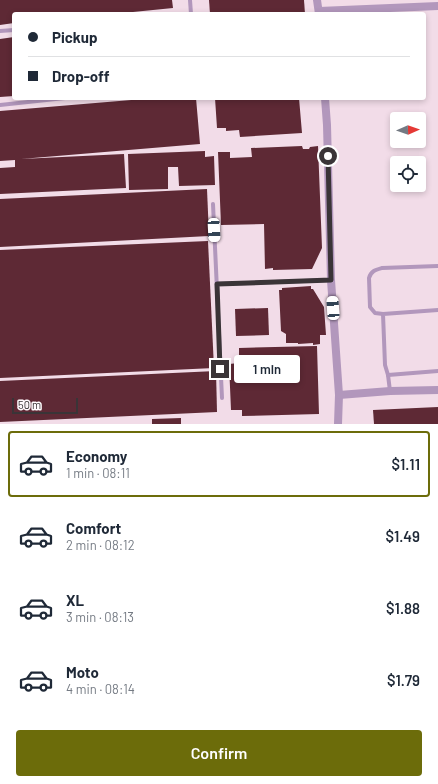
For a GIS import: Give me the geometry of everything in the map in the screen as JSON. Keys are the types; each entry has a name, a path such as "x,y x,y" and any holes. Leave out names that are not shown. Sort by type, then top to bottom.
{"street":[{"path":"317,0 319,12"},
{"path":"336,12 438,6"},
{"path":"325,100 331,280 339,395 338,424"},
{"path":"339,395 390,391 438,390"}],"lane":[{"path":"190,0 191,12"},
{"path":"0,31 12,30"},
{"path":"0,105 46,100"},
{"path":"213,204 222,398"},
{"path":"438,266 382,268 374,270 370,274 369,278 370,307 375,313 383,314 438,310"},
{"path":"217,284 331,280"},
{"path":"383,314 385,365 390,391"},
{"path":"388,375 438,372"}],"shaded area":[{"path":"0,0 438,0 438,424 0,424"}],"building":[{"path":"0,0 172,0 173,8 133,12 12,12 12,23 0,25"},
{"path":"209,0 304,0 305,12 210,12"},
{"path":"12,37 12,96 0,97 0,39"},
{"path":"131,100 196,100 200,144 21,159 124,154 126,188 0,194 0,168 15,167 15,160 0,161 0,111"},
{"path":"215,100 299,100 302,133 240,137 239,130 226,131 226,128 217,128"},
{"path":"302,146 303,149 309,149 310,147 318,146 322,248 312,269 265,269 264,224 221,225 218,152 230,152 230,158 252,157 251,148"},
{"path":"205,151 205,157 214,156 215,185 179,186 178,167 168,167 168,189 129,190 128,154"},
{"path":"207,189 209,236 0,247 0,199"},
{"path":"208,241 214,368 0,378 0,250"},
{"path":"311,286 311,289 313,289 324,307 326,335 320,335 320,344 313,345 313,343 286,343 286,334 281,331 279,290 282,290 282,288"},
{"path":"268,308 269,335 236,336 235,309"},
{"path":"317,346 319,414 242,416 242,410 231,410 229,364 239,363 239,348"},
{"path":"216,371 217,412 0,422 0,381"},
{"path":"438,407 438,424 374,424 373,410"},
{"path":"181,418 181,424 152,424 152,419"}],"route":[{"path":"220,369 217,284 331,280 328,156"}]}
